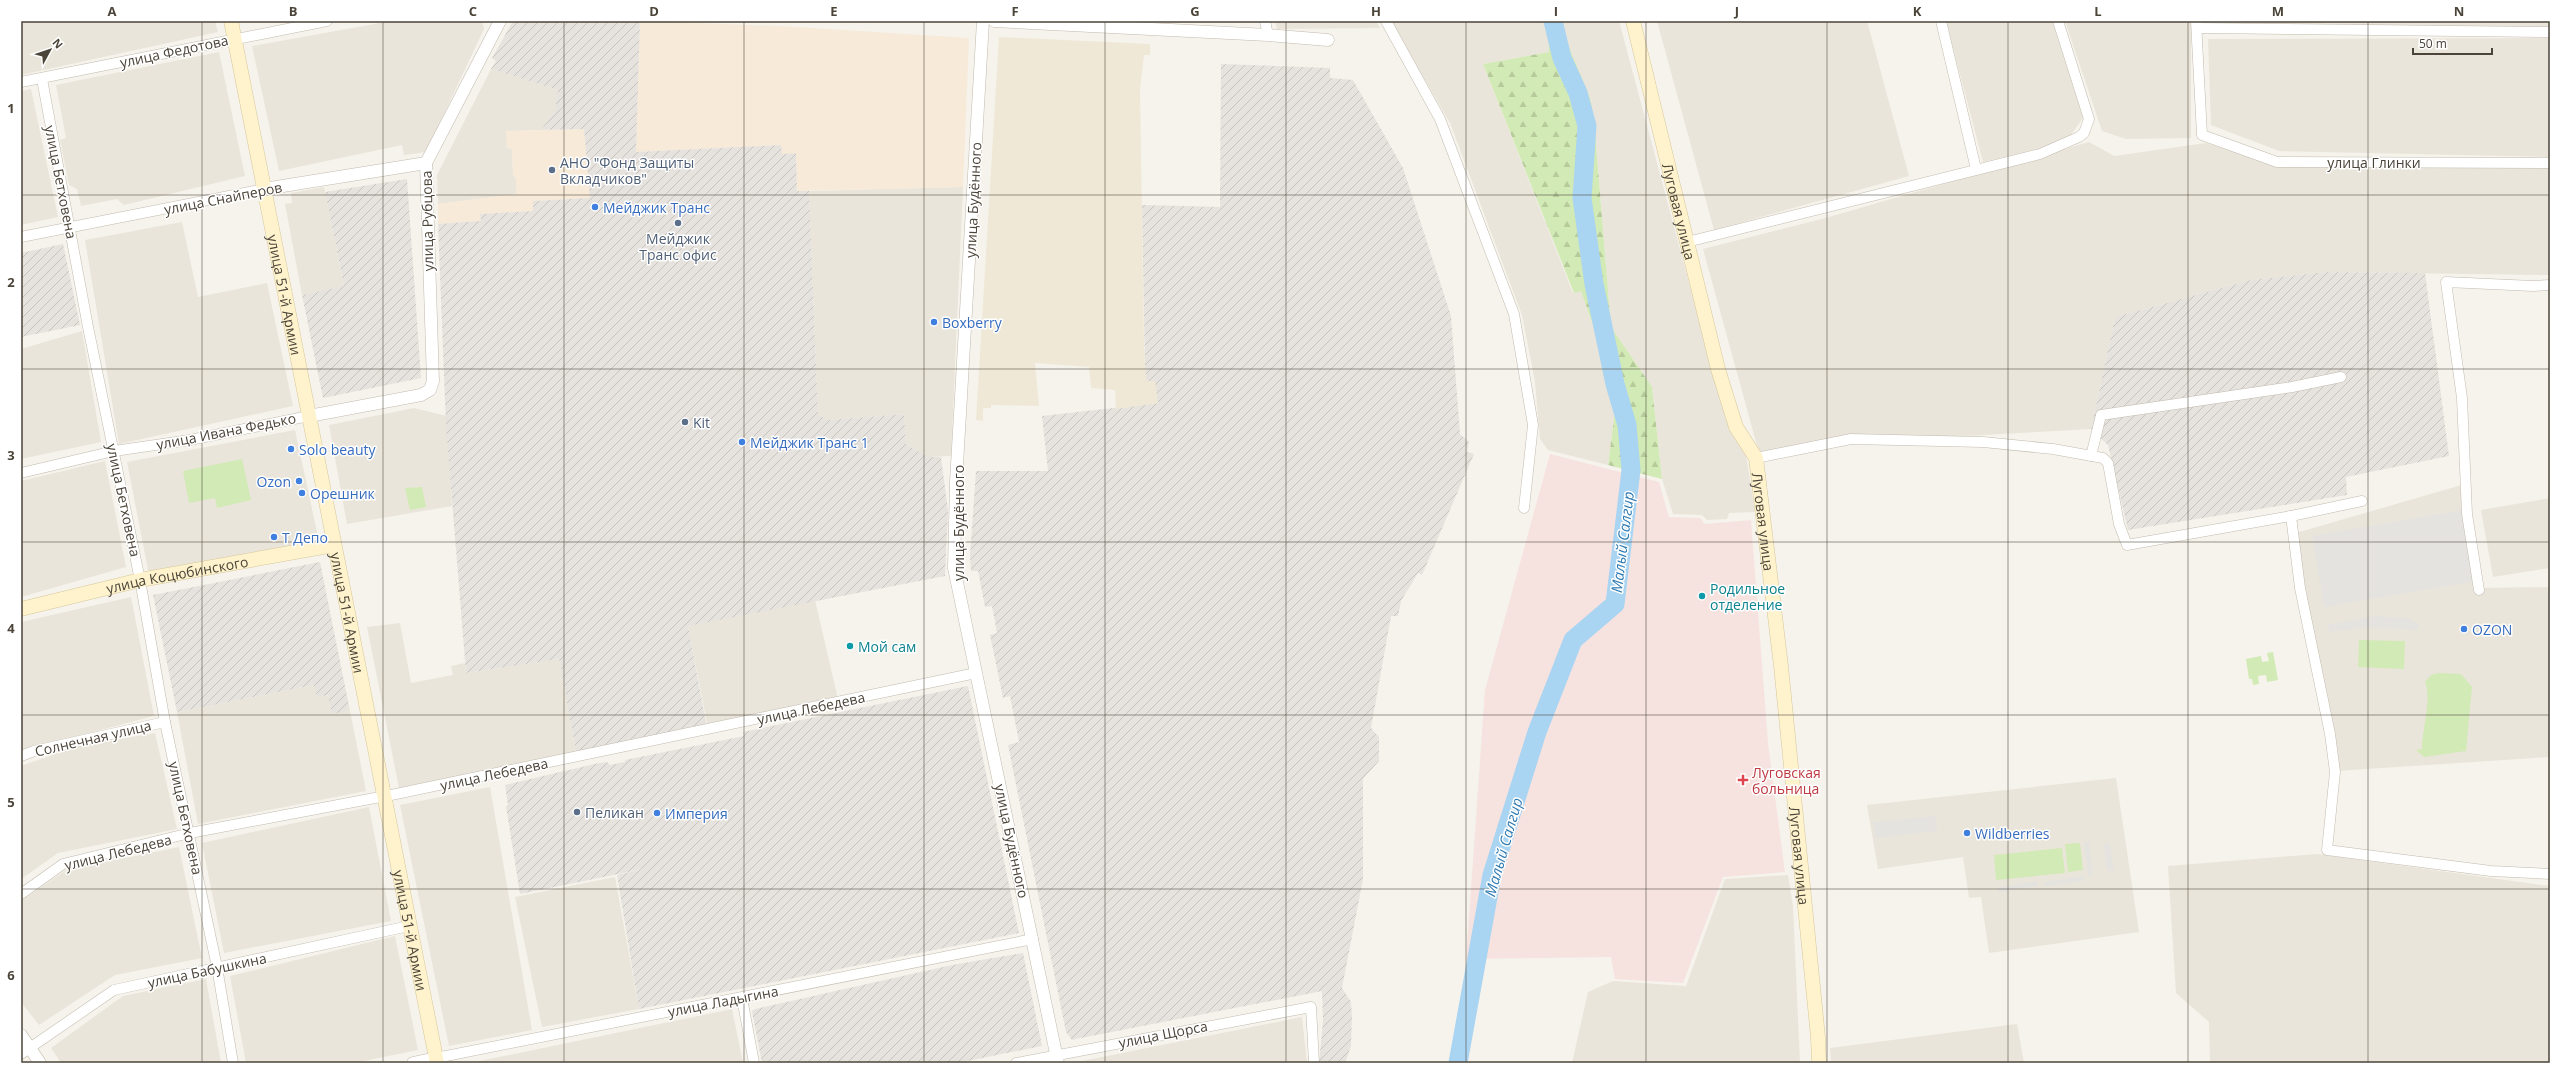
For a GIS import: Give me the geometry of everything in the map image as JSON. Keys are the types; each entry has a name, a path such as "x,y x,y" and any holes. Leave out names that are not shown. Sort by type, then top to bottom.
{"main road":[{"name":"улица 51-й Армии","path":"231,21 436,1060"},
{"name":"Луговая улица","path":"1633,21 1718,369 1734,420 1756,458 1781,666 1818,1030 1818,1063"},
{"name":"улица Коцюбинского","path":"21,609 140,580 334,545"}],"street":[{"name":"улица Федотова","path":"21,82 234,38 327,21"},
{"name":"улица Рубцова","path":"430,390 433,381 426,163 500,21"},
{"name":"улица Будённого","path":"983,21 956,482 954,568 1058,1059"},
{"path":"994,21 1122,24 1328,40"},
{"path":"1266,21 1268,35"},
{"path":"1386,21 1440,119 1514,314 1532,425 1524,508"},
{"path":"1941,21 1976,169"},
{"path":"1687,242 2052,149 2079,137 2088,126 2089,119 2058,21"},
{"path":"2196,24 2550,32"},
{"name":"улица Глинки","path":"2196,24 2202,135 2277,162 2550,163"},
{"name":"улица Бетховена","path":"42,78 70,228 140,580 165,722 190,833 217,967 233,1063"},
{"name":"улица Снайперов","path":"21,237 264,188 426,163"},
{"path":"2479,590 2467,514 2462,398 2446,282 2533,286 2550,285"},
{"path":"2091,456 2101,415 2292,388 2341,377"},
{"name":"улица Ивана Федько","path":"21,473 114,451 190,440 421,395 430,390"},
{"path":"1756,458 1850,439 1983,442 2053,449 2103,458 2108,464 2119,524 2128,545 2291,516 2362,501"},
{"path":"2291,516 2300,588 2330,734 2335,772 2327,850 2491,871 2550,874"},
{"name":"улица Лебедева","path":"21,894 63,864 190,833 384,796 976,673"},
{"name":"Солнечная улица","path":"21,756 34,751 165,722"},
{"name":"улица Бабушкина","path":"25,1051 114,990 409,926"},
{"name":"улица Ладыгина","path":"413,1063 436,1060 1033,940"},
{"path":"742,998 754,1063"},
{"name":"улица Щорса","path":"1016,1063 1058,1059 1311,1007 1314,1063"},
{"path":"21,1035 25,1051 40,1063"}],"shaded area":[{"path":"21,21 215,21 218,32 21,75"},
{"path":"391,21 482,21 484,29 426,152 404,155 402,145 279,171 252,46"},
{"path":"513,21 640,21 636,152 781,145 782,154 796,153 797,191 809,191 818,415 829,420 904,414 906,444 928,457 941,457 948,511 945,576 688,626 707,728 576,752 559,659 466,673 446,426 438,224 481,221 480,214 533,211 533,201 590,198 584,129 541,130 555,110 558,90 491,69 496,61 492,58"},
{"path":"640,21 780,26 969,38 963,187 797,191 796,154 782,154 781,145 636,152"},
{"path":"1275,21 1376,21 1380,28 1277,29"},
{"path":"1391,21 1544,21 1547,25 1549,52 1483,64 1573,293 1581,291 1617,395 1608,465 1548,450 1540,439 1535,382 1522,315 1450,123"},
{"path":"1558,21 1619,21 1726,421 1746,455 1755,512 1729,513 1727,519 1707,520 1702,515 1673,514 1662,479 1652,387 1611,327 1594,120 1590,98"},
{"path":"1657,21 1867,21 1909,176 1714,230"},
{"path":"1946,21 2052,21 2083,118 2070,136 2045,147 1983,162"},
{"path":"2065,21 2191,21 2191,138 2126,139 2102,131"},
{"path":"2550,21 2550,29 2201,22"},
{"path":"999,37 1150,44 1150,55 1144,55 1140,90 1144,346 1146,381 1155,381 1158,403 1116,409 1115,390 1091,388 1089,367 1035,363 1039,406 991,405 991,408 983,408 983,421 976,420"},
{"path":"2550,38 2550,157 2279,151 2211,125 2208,39"},
{"path":"219,52 245,176 124,205 117,199 81,206 77,189 69,185 60,140 66,138 56,85"},
{"path":"1221,64 1330,68 1330,78 1353,80 1403,168 1451,316 1460,434 1469,442 1467,452 1474,454 1422,575 1418,573 1401,601 1398,616 1391,616 1371,728 1379,737 1379,761 1363,779 1363,879 1342,988 1351,1002 1352,1016 1351,1046 1345,1063 1319,1063 1323,1021 1322,991 1072,1040 1066,1032 1008,745 1019,742 1010,696 1003,698 990,635 997,633 992,606 985,607 978,571 971,571 970,556 976,471 1048,471 1042,416 1158,403 1146,381 1145,371 1142,205 1220,207"},
{"path":"491,69 558,90 555,110 541,130 506,131 512,149 513,175 517,178 516,194 438,204 437,175"},
{"path":"31,89 58,217 21,225 21,91"},
{"path":"584,129 591,198 533,201 534,211 480,214 481,221 438,224 438,204 516,194 516,179 513,175 512,149 507,148 506,131"},
{"path":"2089,142 2114,156 2206,143 2273,164 2550,168 2550,275 2327,272 2251,280 2115,317 2091,429 1946,437 1858,436 1759,453 1703,249 1822,219"},
{"path":"407,179 421,378 323,398 302,295 344,286 325,192"},
{"path":"324,187 344,287 302,295 285,204 292,203 291,193"},
{"path":"963,187 951,456 928,457 906,444 904,414 829,420 818,416 809,191"},
{"path":"182,222 198,297 267,283 293,406 119,444 85,240"},
{"path":"63,244 80,325 21,337 21,253"},
{"path":"2327,272 2425,273 2449,456 2346,477 2347,495 2128,530 2108,445 2091,429 2115,317 2251,280"},
{"path":"82,331 101,442 21,459 21,349"},
{"path":"414,408 447,416 452,506 347,524 329,425"},
{"path":"295,430 319,541 149,575 127,462"},
{"path":"1550,454 1659,482 1669,517 1700,518 1705,524 1751,520 1768,743 1785,872 1723,877 1683,983 1615,979 1611,957 1466,959 1485,690"},
{"path":"105,461 126,567 21,597 21,481"},
{"path":"2465,484 2478,588 2550,587 2550,757 2336,771 2296,533"},
{"path":"2550,498 2550,568 2493,577 2481,510"},
{"path":"2463,510 2476,581 2324,607 2312,536"},
{"path":"320,562 349,706 346,711 332,714 328,695 317,697 314,685 177,712 153,595"},
{"path":"131,597 154,716 21,751 21,622"},
{"path":"815,600 838,699 708,728 688,626"},
{"path":"2375,616 2407,618 2419,624 2418,630 2366,627 2330,632 2327,625"},
{"path":"400,623 411,683 453,675 451,666 465,663 466,673 559,659 576,752 399,788 367,627"},
{"path":"314,685 346,711 349,706 366,791 198,824 177,712"},
{"path":"968,686 1019,933 639,1009 617,875 648,868 520,894 506,806 508,805 505,785 599,763 607,762 610,765 625,762 625,760 744,736 743,732"},
{"path":"155,733 177,829 58,853 21,879 21,766 75,747"},
{"path":"2116,778 2139,932 1989,953 1981,897 1969,898 1963,857 1878,869 1867,805"},
{"path":"490,787 532,1030 449,1046 400,805"},
{"path":"369,807 391,921 224,953 202,843"},
{"path":"1936,816 1937,831 1875,838 1873,822"},
{"path":"2084,842 2089,842 2093,875 2088,876"},
{"path":"2110,843 2114,870 2107,871 2103,844"},
{"path":"179,847 202,958 115,975 39,1025 21,1002 21,901 66,870"},
{"path":"2317,854 2550,886 2550,1063 2210,1063 2209,1022 2176,993 2168,866"},
{"path":"1788,875 1793,906 1800,1063 1572,1063 1588,992 1613,981 1686,986 1725,879"},
{"path":"2084,876 2084,881 2045,887 2044,882"},
{"path":"615,877 639,1009 542,1027 515,897"},
{"path":"2037,881 2038,886 1999,892 1998,888"},
{"path":"395,936 418,1050 354,1063 246,1063 230,976"},
{"path":"1023,953 1042,1046 958,1063 762,1063 752,1011 755,1009 952,965"},
{"path":"206,979 221,1063 61,1063 51,1048 123,996"},
{"path":"732,1009 743,1063 470,1063"},
{"path":"1302,1017 1307,1063 1072,1063"},
{"path":"2017,1024 2024,1063 1831,1063 1830,1048"}],"green space":[{"path":"1544,21 1559,23 1590,98 1594,120 1611,327 1652,387 1662,479 1608,465 1617,395 1581,291 1574,293 1483,64 1549,52 1547,25"},
{"path":"242,459 251,500 217,508 215,498 189,503 183,471"},
{"path":"422,487 426,507 410,510 405,488"},
{"path":"2359,640 2405,641 2404,669 2358,667"},
{"path":"2273,652 2278,680 2267,682 2266,675 2258,676 2259,684 2253,685 2252,679 2249,679 2246,659 2261,656 2262,662 2269,661 2267,653"},
{"path":"2438,673 2461,674 2472,687 2466,751 2424,757 2416,750 2422,749 2427,706 2427,689 2425,682 2431,675"},
{"path":"2080,843 2083,870 2068,872 2065,844"},
{"path":"2062,848 2065,873 1996,880 1994,855"}],"waterway":[{"name":"Малый Салгир","path":"1458,1063 1492,875 1537,732 1573,640 1615,604 1631,470 1627,425 1615,384 1594,284 1582,198 1587,126 1578,93 1562,58 1553,21"}],"place":[{"name":"АНО \"Фонд Защиты Вкладчиков\"","path":"552,170"},
{"name":"Мейджик Транс","path":"595,207"},
{"name":"Мейджик Транс офис","path":"678,223"},
{"name":"Boxberry","path":"934,322"},
{"name":"Kit","path":"685,422"},
{"name":"Мейджик Транс 1","path":"742,442"},
{"name":"Solo beauty","path":"291,449"},
{"name":"Ozon","path":"299,481"},
{"name":"Орешник","path":"302,493"},
{"name":"Т Депо","path":"274,537"},
{"name":"Родильное отделение","path":"1702,596"},
{"name":"OZON","path":"2464,629"},
{"name":"Мой сам","path":"850,646"},
{"name":"Луговская больница","path":"1743,780"},
{"name":"Пеликан","path":"577,812"},
{"name":"Империя","path":"657,813"},
{"name":"Wildberries","path":"1967,833"}]}
